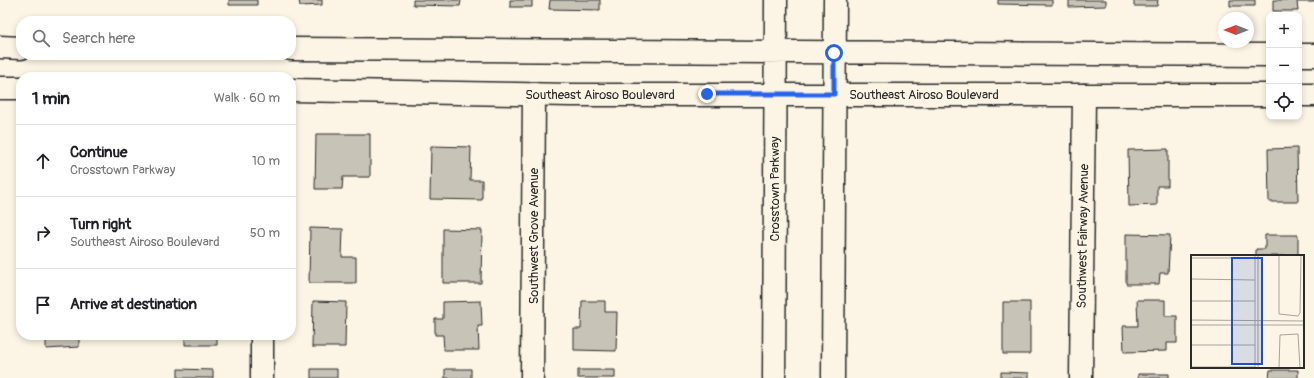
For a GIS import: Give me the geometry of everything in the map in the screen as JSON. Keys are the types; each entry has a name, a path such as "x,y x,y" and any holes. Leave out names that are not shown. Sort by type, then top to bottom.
{"main road":[{"name":"Crosstown Parkway","path":"774,378 776,0"},
{"path":"832,378 834,0"},
{"path":"0,47 16,48"},
{"path":"296,49 1266,55"},
{"path":"1302,55 1314,55"},
{"path":"0,88 16,88"},
{"name":"Southeast Airoso Boulevard","path":"296,90 534,94 1266,95"},
{"name":"Southwest Grove Avenue","path":"532,378 534,94"},
{"name":"Southwest Fairway Avenue","path":"1081,378 1084,94"},
{"path":"1302,95 1314,96"},
{"path":"262,340 262,378"}],"building":[{"path":"229,0 257,0 257,5 229,5"},
{"path":"299,0 322,0 322,5 300,6"},
{"path":"413,0 461,0 460,6 413,5"},
{"path":"510,0 532,0 532,7 510,7"},
{"path":"550,0 600,0 600,10 549,9"},
{"path":"998,0 1052,0 1052,5 998,4"},
{"path":"1069,0 1106,0 1106,6 1069,7"},
{"path":"1134,0 1158,0 1157,6 1134,6"},
{"path":"1230,0 1255,0 1255,6 1230,6"},
{"path":"1273,0 1314,0 1314,2 1297,2 1298,11 1273,11"},
{"path":"316,134 370,134 370,177 343,177 342,189 315,189"},
{"path":"431,146 471,147 470,180 482,180 482,200 430,199"},
{"path":"1297,148 1298,202 1269,202 1268,149"},
{"path":"1168,149 1168,186 1157,186 1157,205 1129,206 1128,150"},
{"path":"310,228 343,229 342,257 356,257 356,283 309,283"},
{"path":"443,229 482,230 481,283 443,283"},
{"path":"1126,234 1170,235 1168,273 1160,273 1159,284 1126,284"},
{"path":"1265,235 1298,235 1298,255 1256,255 1256,249 1265,249"},
{"path":"1137,300 1165,300 1165,316 1177,316 1177,343 1167,343 1167,351 1124,352 1123,326 1138,326"},
{"path":"313,301 346,302 345,347 312,347"},
{"path":"481,301 482,326 478,326 479,350 444,350 443,335 435,335 435,319 443,319 443,302"},
{"path":"582,301 605,301 605,312 617,312 616,351 574,350 574,329 581,329"},
{"path":"1003,302 1030,302 1030,354 1003,354"},
{"path":"46,340 79,340 79,347 46,349"},
{"path":"185,340 217,340 217,345 185,345"},
{"path":"178,369 213,370 213,378 178,378"},
{"path":"311,369 337,369 337,378 311,378"},
{"path":"445,369 471,369 471,378 445,378"},
{"path":"578,370 615,370 615,378 578,378"},
{"path":"1270,370 1298,370 1298,378 1269,378"},
{"path":"1001,372 1029,373 1029,378 1001,378"},
{"path":"1138,374 1169,374 1169,378 1138,378"}],"route":[{"path":"707,94 834,94 834,53"}]}
